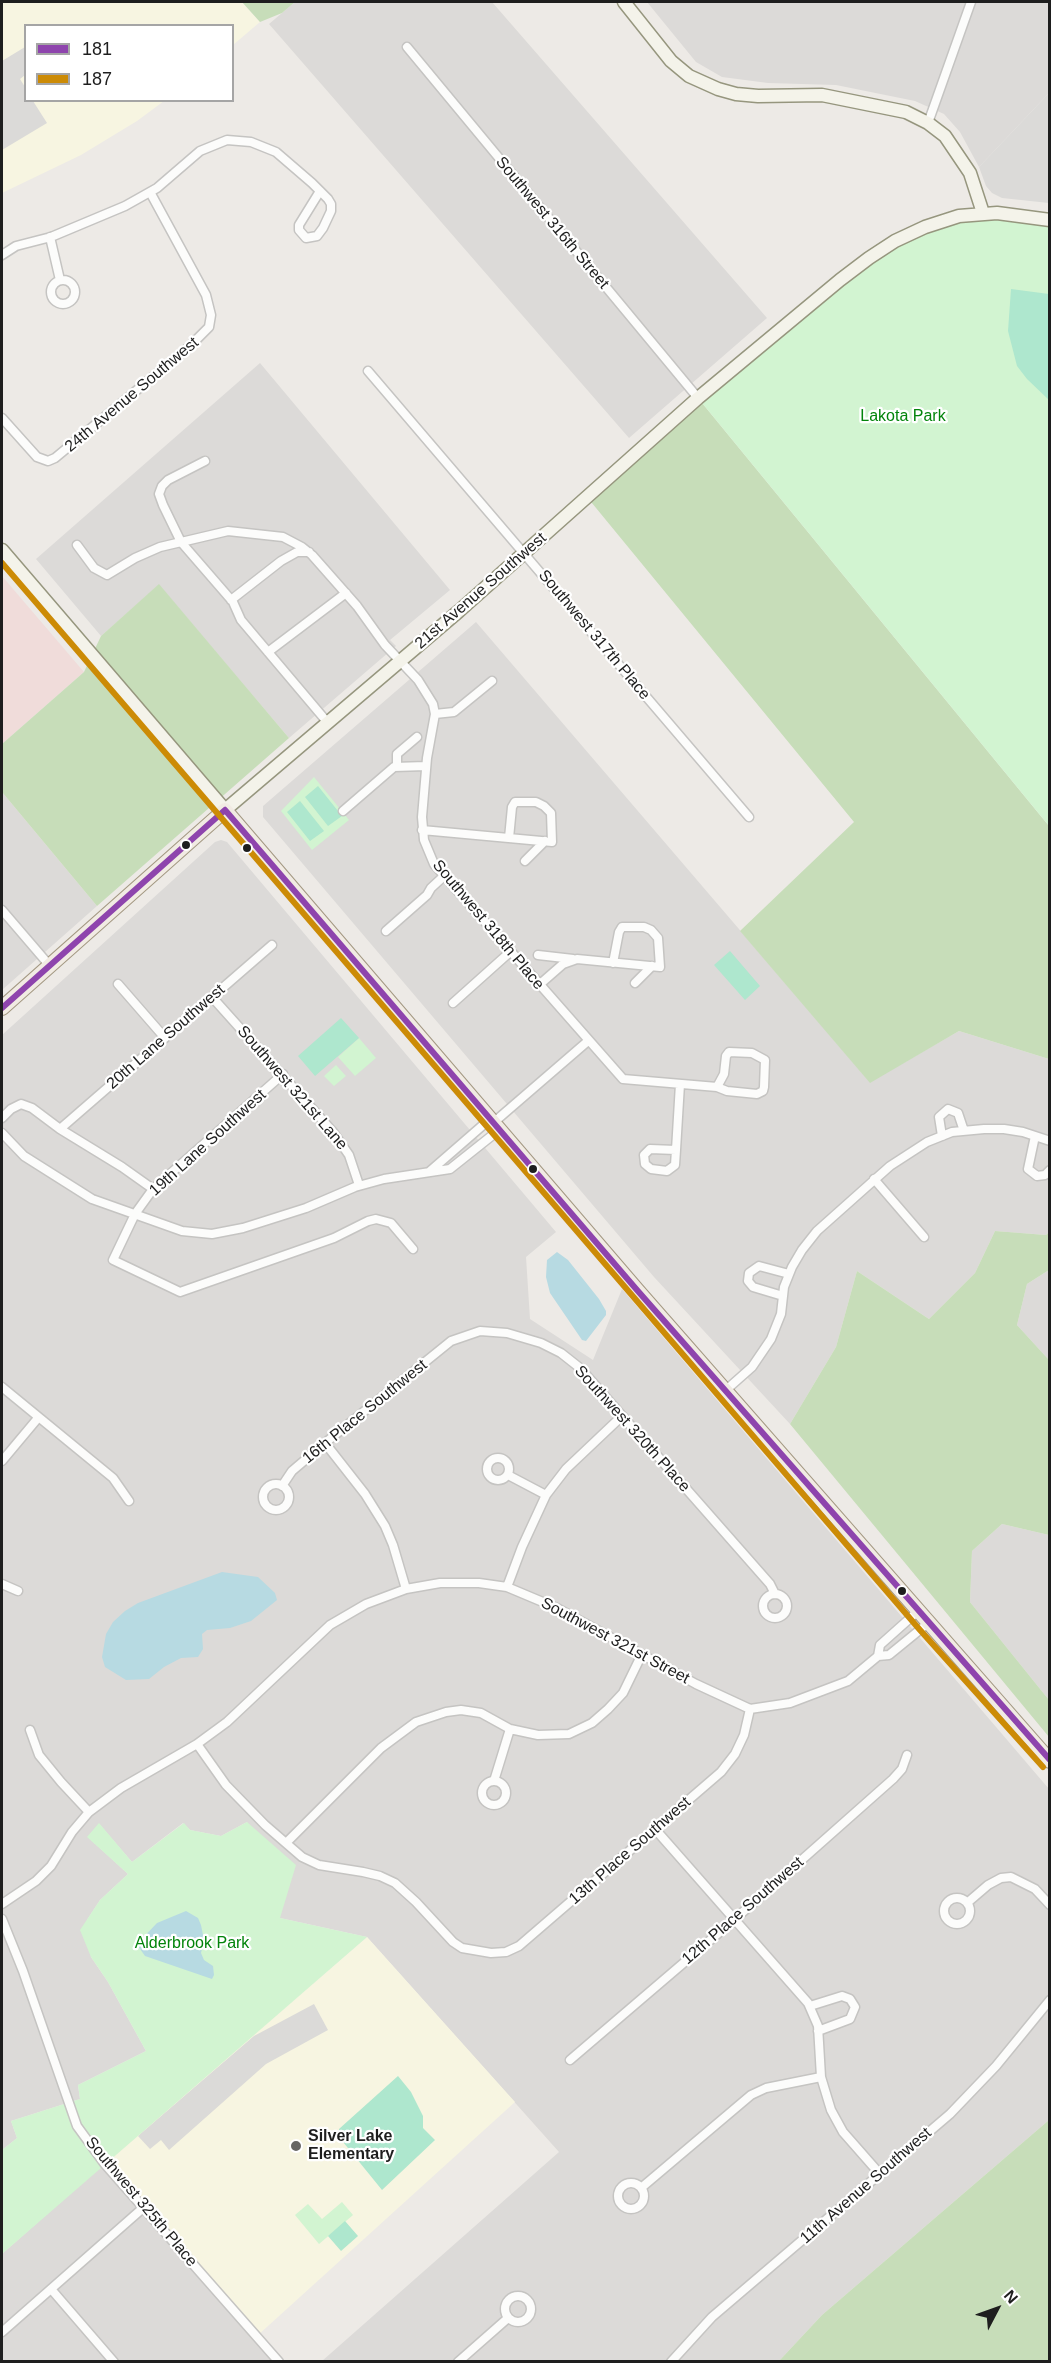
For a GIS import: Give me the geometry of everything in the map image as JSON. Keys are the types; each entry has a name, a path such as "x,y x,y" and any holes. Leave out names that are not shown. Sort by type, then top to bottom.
{"main road":[{"path":"624,2 671,61 689,76 718,90 758,96 822,95 906,112 928,123 945,136 970,172 983,213"},
{"name":"21st Avenue Southwest","path":"2,1008 225,810 524,554 698,398 840,280 884,248 925,227 959,216 983,213 1050,220"},
{"path":"2,550 494,1124 927,1624 1050,1761"}],"street":[{"path":"928,123 971,2"},
{"name":"Southwest 316th Street","path":"407,47 698,398"},
{"path":"2,255 25,243 50,237 102,217 150,192 200,152 218,142 240,140 262,145 276,152 321,190 331,204 331,210 323,228 316,236 306,238 299,230 299,225 321,190"},
{"name":"24th Avenue Southwest","path":"2,418 37,457 48,461 60,456 190,346 211,322 206,295 150,192"},
{"path":"50,237 60,280"},
{"name":"Southwest 317th Place","path":"368,371 749,817"},
{"path":"205,460 168,480 162,486 159,494 181,542 231,600 241,620 328,723"},
{"path":"77,545 94,568 107,575 148,552 228,531 258,533 291,540 309,552 346,593 385,645 426,692 435,714 454,712 492,681"},
{"path":"231,600 281,561 297,552 309,552"},
{"path":"268,652 346,593"},
{"name":"Southwest 318th Place","path":"435,714 426,766 422,830 426,850 444,876 623,1079 760,1093 764,1087 765,1060 752,1053 729,1052 726,1056 724,1074 717,1087"},
{"path":"397,766 398,754 417,737"},
{"path":"343,812 389,770 397,766 426,766"},
{"path":"422,830 552,842 552,817 546,808 536,802 514,803 509,838"},
{"path":"525,861 545,841"},
{"path":"387,931 427,895 444,876"},
{"path":"2,910 50,966"},
{"path":"538,955 613,963 660,967 660,942 654,933 644,927 621,928 613,963"},
{"name":"20th Lane Southwest","path":"60,1129 272,945"},
{"path":"453,1003 510,952"},
{"path":"539,985 563,964 577,959"},
{"path":"635,983 652,966"},
{"path":"118,984 165,1038"},
{"name":"Southwest 321st Lane","path":"212,997 333,1132 349,1155 359,1185"},
{"path":"428,1173 494,1124 588,1041"},
{"name":"19th Lane Southwest","path":"283,1074 153,1189 135,1214 113,1260 180,1292 334,1238 376,1219 391,1223 412,1249"},
{"path":"676,1150 680,1084"},
{"path":"2,1118 11,1109 21,1104 32,1108 60,1129 153,1189"},
{"path":"942,1136 939,1117 948,1109 958,1113 964,1131"},
{"path":"2,1133 24,1156 56,1178 92,1198 182,1231 212,1234 243,1228 306,1208 359,1185 450,1169 458,1165 494,1124"},
{"path":"726,1390 763,1353 777,1326 789,1274 802,1250 817,1231 905,1154 942,1136 964,1131 1004,1129 1050,1141"},
{"path":"1035,1136 1028,1169 1034,1175 1041,1176 1050,1170"},
{"path":"874,1179 924,1237"},
{"path":"783,1296 753,1287 748,1281 749,1273 759,1266 789,1274"},
{"name":"Southwest 320th Place","path":"451,1341 468,1334 493,1331 526,1338 561,1353 580,1368 770,1584 775,1594"},
{"name":"16th Place Southwest","path":"282,1486 292,1471 451,1341"},
{"path":"2,1387 113,1478 129,1501"},
{"path":"507,1587 522,1547 546,1495 566,1469 622,1416"},
{"path":"2,1461 38,1418"},
{"path":"325,1443 365,1494 385,1526 393,1545 405,1589"},
{"path":"508,1475 546,1495"},
{"name":"Southwest 321st Street","path":"2,1904 21,1893 44,1874 89,1812 121,1788 197,1744 227,1722 330,1625 366,1604 405,1589 440,1583 479,1583 507,1587 557,1608 696,1684 750,1709"},
{"path":"2,1584 18,1590"},
{"path":"878,1656 880,1645 917,1612"},
{"path":"750,1709 790,1703 848,1681 878,1656 889,1655 927,1624"},
{"path":"197,1744 226,1785 286,1843 381,1748 398,1733 416,1722 446,1712 461,1710 481,1713 510,1729 538,1735 569,1734 592,1724 623,1693 642,1654"},
{"name":"13th Place Southwest","path":"286,1843 302,1857 319,1865 380,1876 395,1883 453,1942 462,1948 475,1952 506,1952 519,1946 721,1772 735,1754 744,1735 750,1709"},
{"path":"494,1781 510,1729"},
{"path":"30,1730 39,1755 89,1812"},
{"name":"12th Place Southwest","path":"570,2060 735,1919 893,1779 902,1769 907,1755"},
{"path":"655,1828 810,2006 819,2031 821,2077 831,2109 843,2132 879,2174"},
{"path":"967,1903 988,1885 1001,1878 1011,1877 1035,1889 1050,1905"},
{"name":"Southwest 325th Place","path":"2,1919 23,1971 77,2126 104,2163 279,2361"},
{"path":"810,2006 842,1996 850,2000 855,2007 850,2019 819,2031"},
{"name":"11th Avenue Southwest","path":"671,2361 712,2318 950,2114 996,2066 1050,2000"},
{"path":"641,2188 751,2095 766,2088 821,2077"},
{"path":"2,2332 143,2208"},
{"path":"51,2289 114,2361"},
{"path":"458,2361 508,2318"}],"shaded area":[{"path":"2,2 242,2 260,22 234,44 234,24 24,24 24,102 163,102 137,121 81,155 2,193"},
{"path":"295,2 492,2 767,318 629,438 269,24"},
{"path":"647,2 1049,2 1049,93 979,167 960,132 944,114 915,101 836,85 768,83 722,77 696,62"},
{"path":"24,48 24,76 20,79 24,85 24,102 34,102 47,123 2,150 2,61"},
{"path":"1049,93 1049,203 1002,198 992,193 986,186 979,167"},
{"path":"260,363 450,590 390,640 396,646 289,738 159,585 101,636 36,559"},
{"path":"2,576 84,672 2,744"},
{"path":"476,622 870,1082 959,1031 1049,1059 1049,1232 1046,1235 995,1231 975,1273 929,1319 857,1271 836,1347 790,1424 654,1277 263,817 263,806"},
{"path":"2,792 97,906 2,990"},
{"path":"221,840 227,842 556,1232 526,1257 530,1319 593,1360 622,1289 1049,1789 1049,2120 822,2315 779,2361 322,2361 559,2152 367,1937 280,1918 247,1822 221,1836 190,1830 183,1823 132,1862 99,1824 88,1837 128,1874 100,1900 87,1920 91,1957 108,1982 146,2051 78,2085 80,2099 11,2121 17,2138 2,2150 2,1035 215,842"},
{"path":"1049,1270 1049,1360 1017,1325 1027,1284"},
{"path":"1002,1524 1049,1535 1049,1700 970,1602 972,1551"},
{"name":"Silver Lake Elementary","path":"367,1937 515,2102 257,2336 104,2163"},
{"path":"314,2004 328,2030 266,2064 169,2150 161,2140 150,2149 138,2136 254,2036"},
{"path":"104,2163 279,2361 2,2361 2,2254"}],"green space":[{"path":"242,2 295,2 282,13 260,22"},
{"name":"Lakota Park","path":"959,216 1049,220 1049,826 698,398 869,258"},
{"path":"1011,289 1049,294 1049,400 1017,366 1008,331"},
{"path":"698,398 1049,826 1049,1059 959,1031 870,1083 740,931 854,822 587,497"},
{"path":"159,584 289,738 97,906 2,792 2,744 84,672 101,636"},
{"path":"314,777 349,820 312,850 281,811"},
{"path":"318,786 342,816 328,826 305,797"},
{"path":"300,801 324,831 310,841 287,812"},
{"path":"730,951 760,986 745,1000 714,965"},
{"path":"341,1018 359,1038 315,1076 298,1056"},
{"path":"359,1038 376,1058 355,1076 338,1057"},
{"path":"336,1065 346,1076 334,1086 324,1076"},
{"path":"995,1231 1046,1235 1049,1232 1049,1270 1027,1284 1017,1325 1049,1360 1049,1535 1002,1524 972,1551 970,1602 1049,1700 1049,1737 790,1424 836,1347 857,1271 929,1319 975,1273"},
{"name":"Alderbrook Park","path":"247,1822 296,1865 280,1918 367,1937 2,2254 2,2150 17,2138 11,2121 80,2099 78,2085 146,2051 108,1982 91,1957 80,1930 100,1900 128,1874 87,1837 99,1823 132,1862 184,1823 190,1830 221,1836"},
{"path":"398,2076 411,2092 423,2116 423,2128 435,2140 382,2190 339,2137 339,2129"},
{"path":"1049,2120 1049,2361 779,2361 822,2315"},
{"path":"342,2202 353,2215 319,2244 295,2215 308,2204 322,2219"},
{"path":"345,2221 358,2236 341,2251 328,2236"}],"water":[{"path":"557,1252 568,1260 606,1311 606,1315 586,1341 582,1340 550,1293 546,1277 547,1260"},
{"path":"222,1572 258,1577 275,1593 277,1600 251,1621 230,1628 207,1630 202,1634 203,1649 198,1657 181,1658 164,1667 149,1679 126,1680 105,1667 102,1657 106,1634 113,1622 125,1611 138,1603"},
{"path":"186,1911 198,1918 201,1925 204,1940 201,1953 204,1960 213,1966 212,1979 145,1956 138,1946 157,1923"}],"transit line":[{"name":"187","path":"2,563 920,1630 1043,1767"},
{"name":"181","path":"225,810 637,1290 1050,1760"},
{"name":"181","path":"2,1008 225,810"}],"place":[{"name":"Silver Lake Elementary","path":"296,2146"}]}
